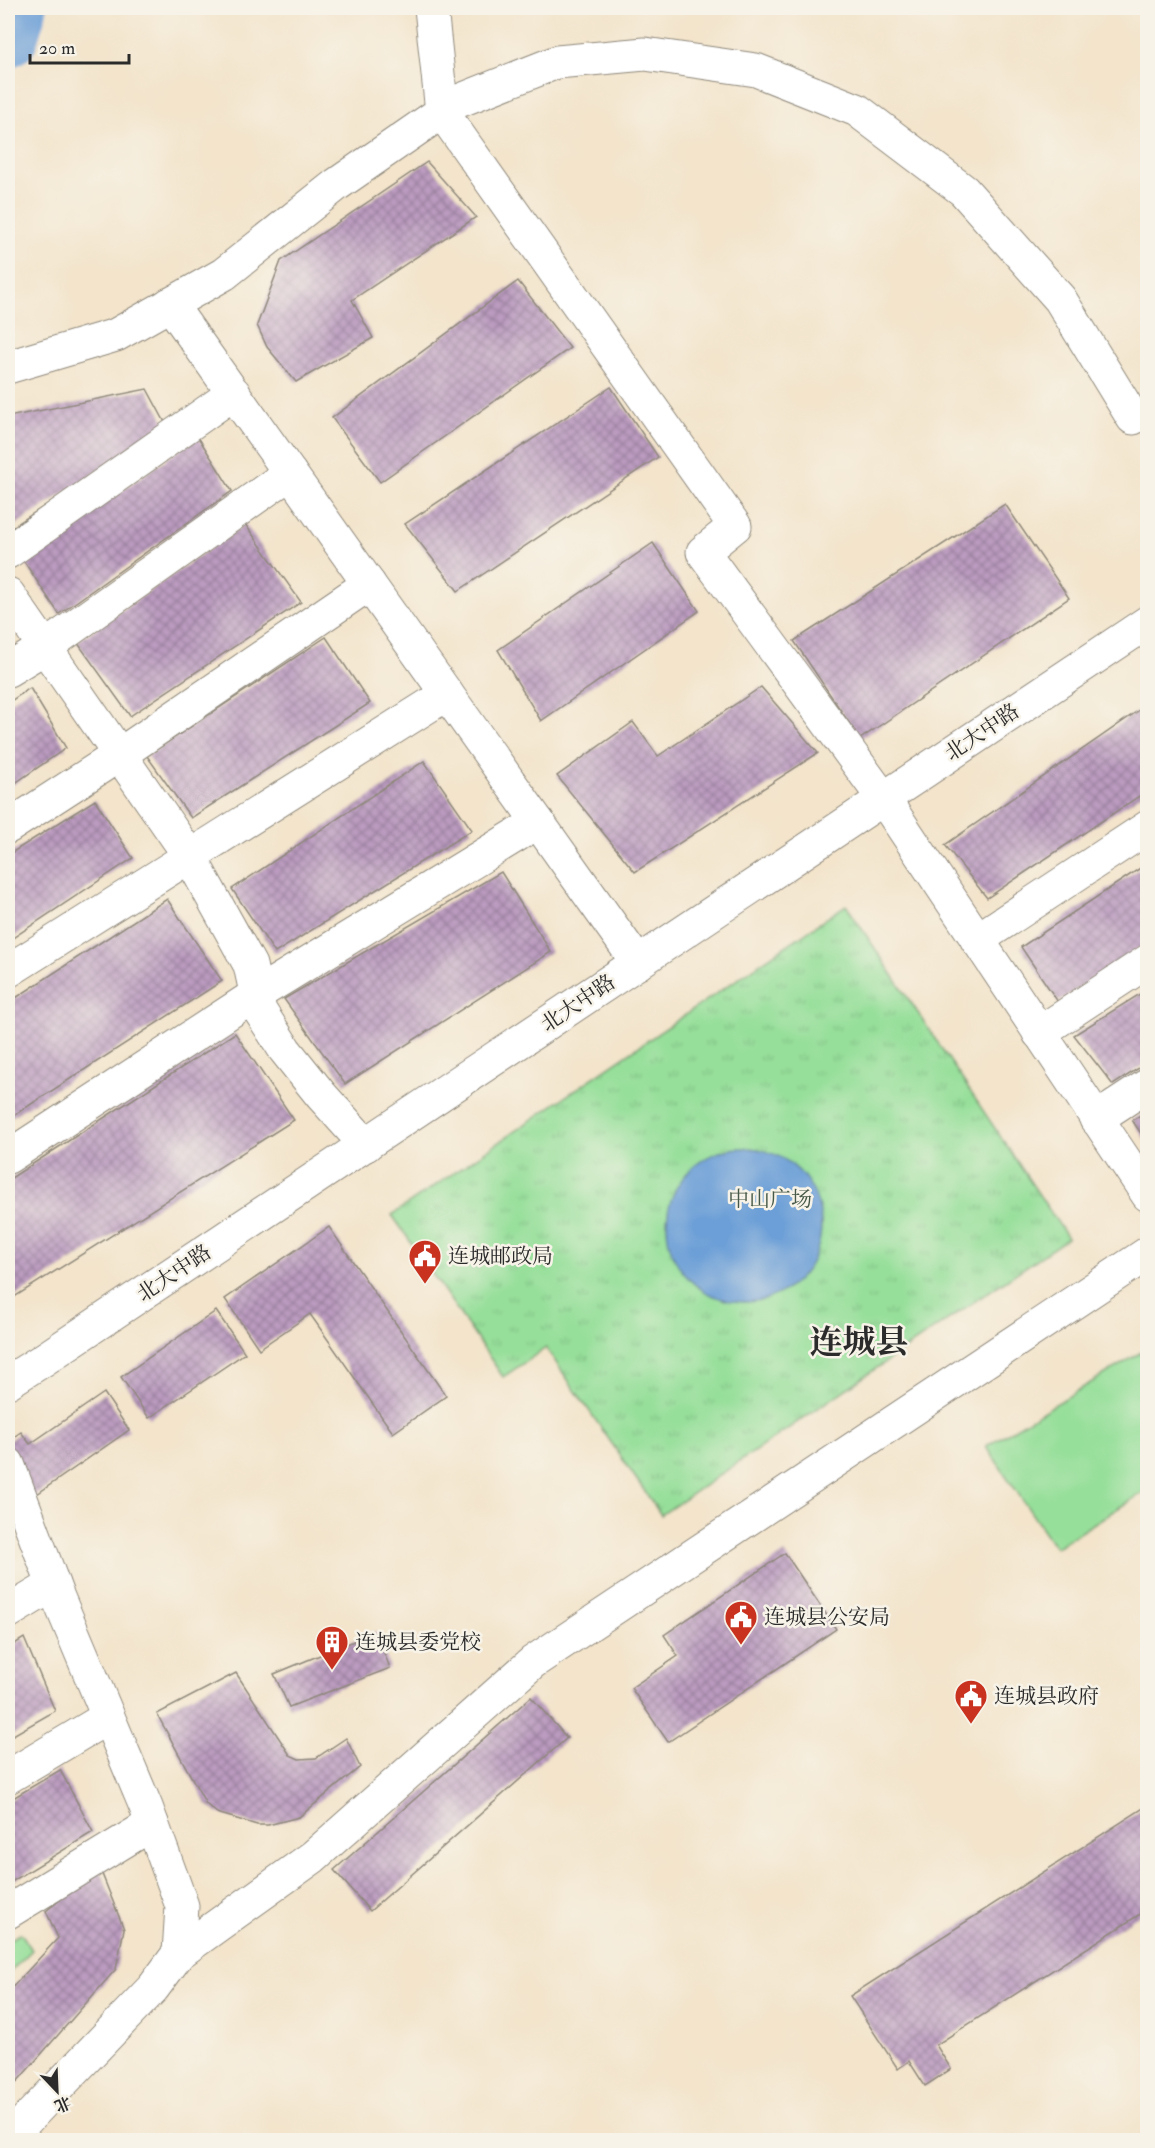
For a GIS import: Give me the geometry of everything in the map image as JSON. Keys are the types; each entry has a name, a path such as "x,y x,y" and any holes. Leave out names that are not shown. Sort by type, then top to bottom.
{"street":[{"path":"431,8 442,112 735,526 703,552 883,798 1148,1195"},
{"path":"8,367 116,335 224,274 336,185 456,102 557,62 645,54 756,70 857,110 964,191 1060,299 1133,418"},
{"path":"170,304 638,963"},
{"path":"8,552 234,393"},
{"path":"8,670 44,648 290,472"},
{"path":"8,826 119,755 369,584"},
{"path":"8,594 189,855 250,965 260,1011 285,1050 321,1095 366,1145"},
{"name":"北大中路","path":"8,1382 1148,622"},
{"path":"8,971 447,694"},
{"path":"8,1157 257,994 538,822"},
{"path":"977,940 1148,827"},
{"path":"1039,1033 1148,961"},
{"path":"1096,1119 1148,1085"},
{"path":"8,2139 153,1988 179,1953 313,1857 533,1662 1148,1253"},
{"path":"8,1464 53,1585 152,1824 182,1906 179,1953"},
{"path":"8,1612 53,1585"},
{"path":"8,1777 108,1717"},
{"path":"8,1912 152,1824"}],"green space":[{"name":"中山广场","path":"846,905 1068,1238 661,1515 546,1348 503,1377 392,1215"},
{"path":"1145,1350 1148,1354 1147,1490 1055,1548 986,1446"},
{"path":"21,1933 32,1950 8,1974 8,1941"}],"water":[{"path":"744,1148 773,1154 787,1161 798,1171 808,1182 815,1196 821,1225 815,1254 808,1268 798,1279 787,1289 773,1296 744,1302 715,1296 701,1289 690,1279 680,1268 673,1254 667,1225 673,1196 680,1182 690,1171 701,1161 715,1154"}],"building":[{"path":"427,162 476,217 352,300 373,338 296,382 267,347 257,325 281,261"},
{"path":"518,281 570,348 380,482 332,418"},
{"path":"611,387 658,457 458,591 405,524"},
{"path":"147,389 167,426 8,530 8,417"},
{"path":"198,437 232,491 59,614 23,560"},
{"path":"1005,504 1069,598 860,739 794,641"},
{"path":"245,524 301,602 130,716 77,642"},
{"path":"653,543 699,611 541,721 498,650"},
{"path":"326,637 370,703 191,818 147,756"},
{"path":"761,687 818,753 635,872 557,776 633,722 658,756"},
{"path":"30,688 66,748 8,788 8,703"},
{"path":"1148,704 1148,790 987,898 945,845"},
{"path":"424,761 472,830 275,953 232,889"},
{"path":"95,800 133,858 8,941 8,855"},
{"path":"1148,863 1148,942 1058,1002 1021,947"},
{"path":"501,872 551,952 345,1084 284,999"},
{"path":"167,899 222,981 8,1119 8,1003"},
{"path":"1148,989 1148,1062 1113,1085 1074,1035"},
{"path":"235,1033 294,1120 8,1301 8,1180"},
{"path":"1148,1111 1148,1144 1132,1120"},
{"path":"329,1227 446,1396 393,1433 310,1314 259,1349 225,1299"},
{"path":"216,1311 245,1353 149,1418 121,1377"},
{"path":"104,1393 129,1430 24,1503 8,1479 8,1441 21,1432 30,1444"},
{"name":"连城县公安局","path":"785,1553 836,1629 668,1742 631,1688 678,1656 664,1635"},
{"name":"连城县委党校","path":"376,1632 390,1668 289,1707 274,1674"},
{"path":"24,1638 55,1711 8,1738 8,1648"},
{"path":"236,1673 290,1755 299,1759 316,1758 346,1738 360,1767 299,1817 268,1825 257,1825 217,1813 206,1804 157,1714"},
{"path":"531,1697 567,1738 370,1911 334,1870"},
{"path":"60,1770 93,1832 8,1884 8,1801"},
{"path":"1148,1805 1148,1909 936,2045 951,2069 925,2086 909,2061 898,2069 850,1996"},
{"path":"100,1869 124,1929 116,1969 8,2092 8,1992 58,1938 46,1911"}],"waterway":[{"path":"8,37 17,8"}],"place":[{"name":"连城邮政局","path":"425,1285"},
{"name":"连城县公安局","path":"741,1646"},
{"name":"连城县委党校","path":"332,1671"},
{"name":"连城县政府","path":"971,1725"}],"district":[{"name":"连城县","path":"859,1341"}]}
